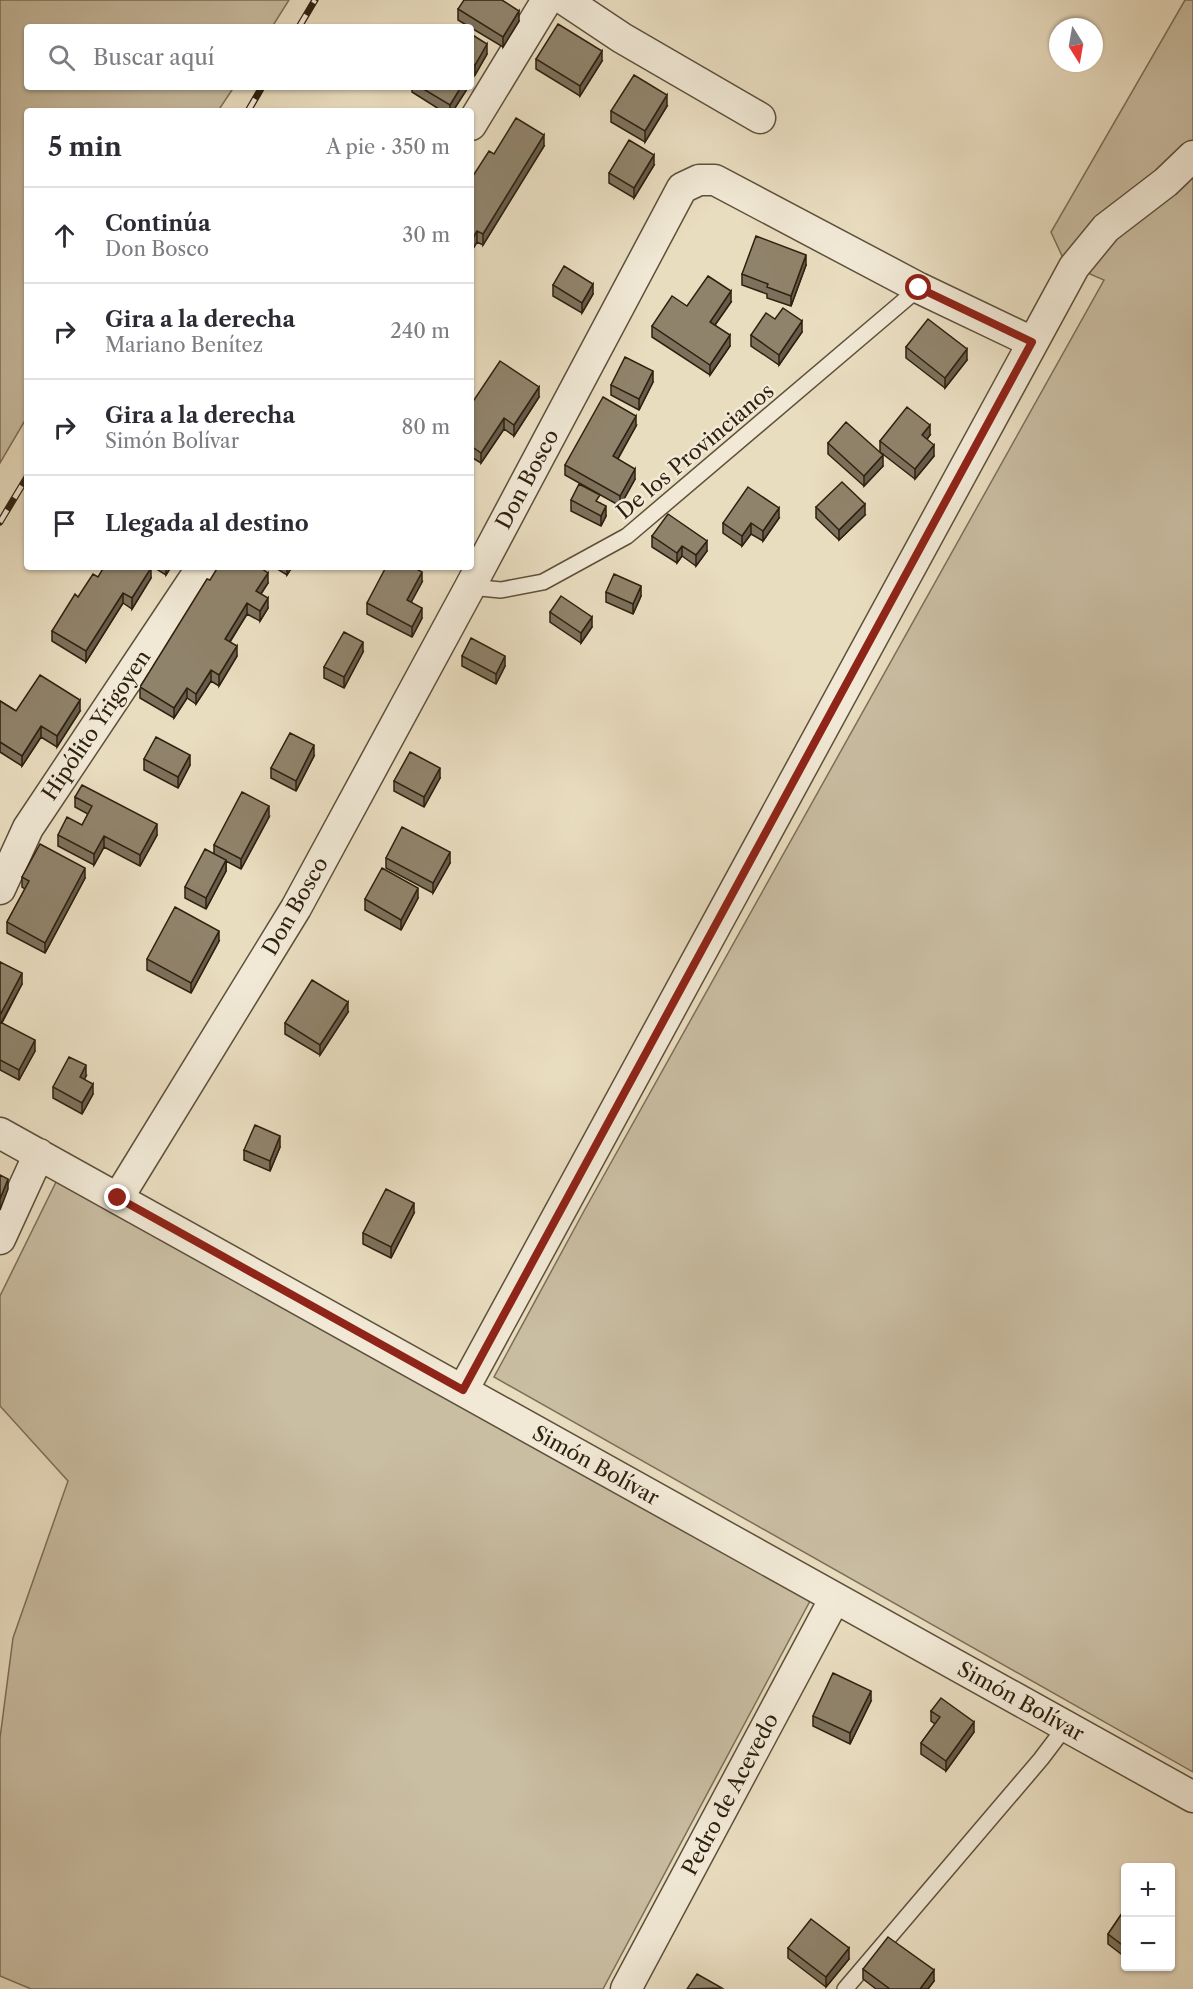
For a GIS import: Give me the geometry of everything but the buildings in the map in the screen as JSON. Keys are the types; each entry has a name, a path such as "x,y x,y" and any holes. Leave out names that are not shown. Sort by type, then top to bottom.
{"street":[{"path":"474,120 546,0"},
{"path":"565,0 622,38 760,118"},
{"path":"463,1390 1074,267 1106,228 1166,182 1193,156"},
{"name":"Don Bosco","path":"118,1198 296,908 682,188 699,180 715,180 919,288 1032,342"},
{"name":"Hipólito Yrigoyen","path":"0,889 28,828 200,570"},
{"name":"Simón Bolívar","path":"0,1133 1193,1797"},
{"path":"0,1239 39,1154"},
{"name":"Pedro de Acevedo","path":"626,1989 835,1598"}],"lane":[{"name":"De los Provincianos","path":"470,587 501,590 543,582 627,536 919,288"},
{"path":"845,1989 1041,1759 1066,1726"}],"shaded area":[{"path":"0,0 289,0 274,24 24,24 24,90 232,90 220,108 24,108 24,422 0,463"},
{"path":"1185,0 1193,0 1193,1772 494,1377 584,1211 1104,280 1074,267 1063,258 1051,232"},
{"path":"57,1180 461,1399 810,1601 603,1989 31,1989 0,1976 0,1738 13,1638 68,1481 0,1406 0,1296"}],"railway":[{"path":"301,24 315,0"},
{"path":"250,108 260,90"},
{"path":"0,522 24,482"}],"route":[{"path":"118,1198 463,1390 1032,342 919,288"}]}
